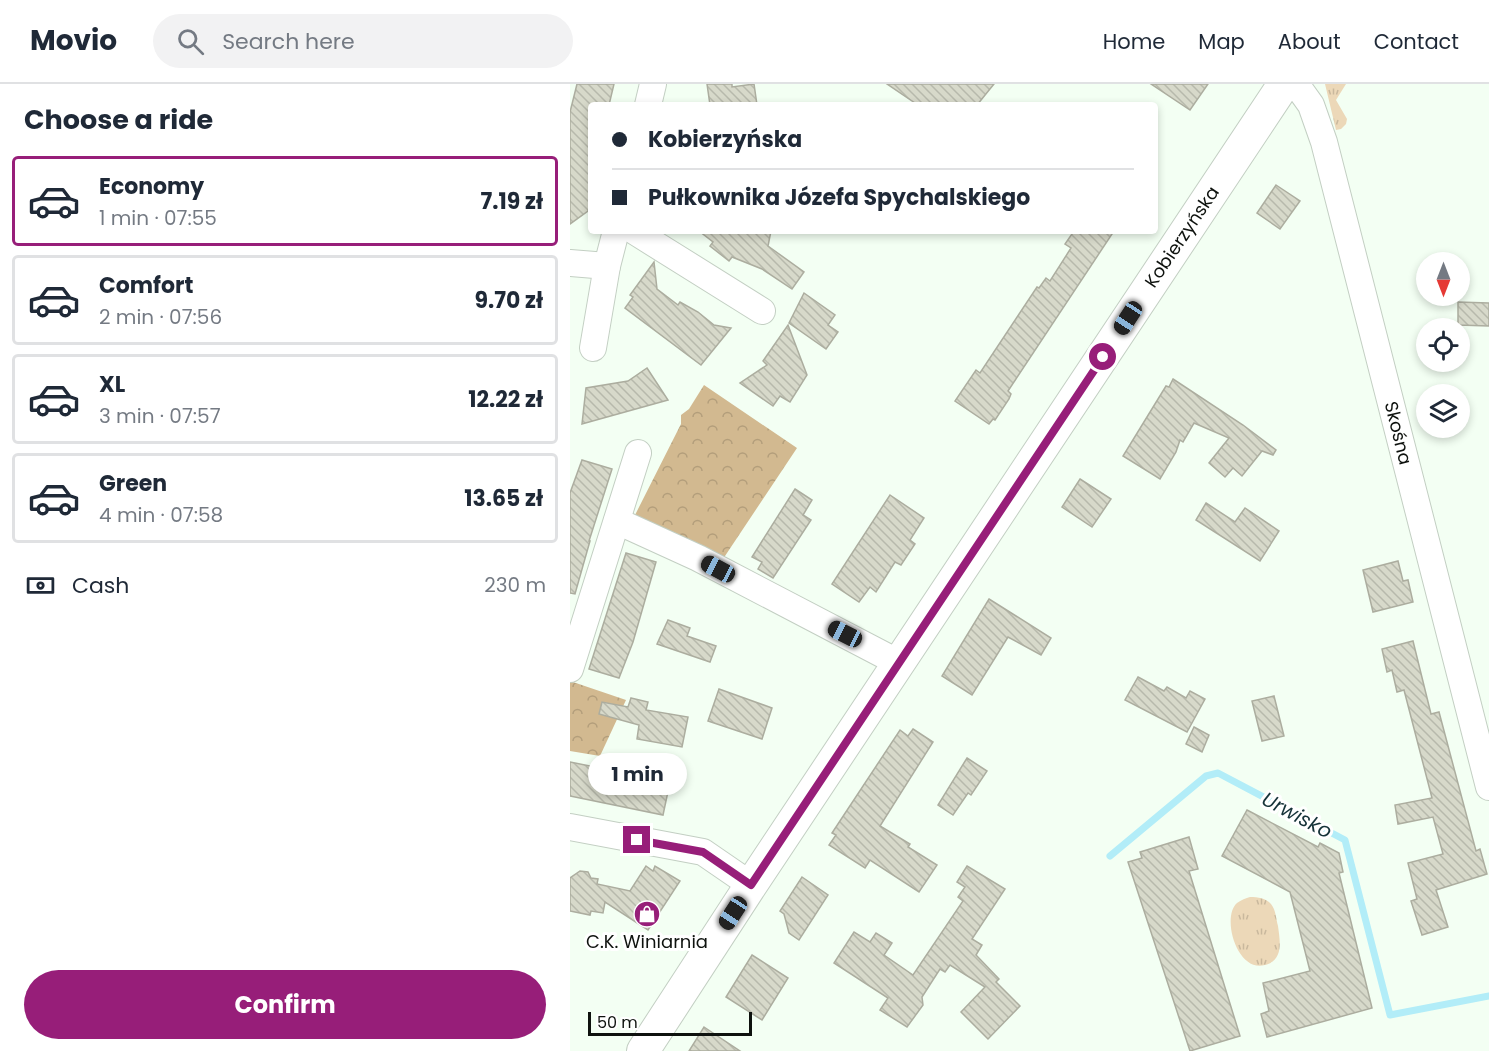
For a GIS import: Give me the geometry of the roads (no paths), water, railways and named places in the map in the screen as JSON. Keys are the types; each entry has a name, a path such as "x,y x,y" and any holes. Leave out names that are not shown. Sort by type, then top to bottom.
{"street":[{"path":"649,102 653,84"},
{"name":"Kobierzyńska","path":"643,1051 1284,84"},
{"name":"Skośna","path":"1296,84 1311,105 1330,165 1489,787"},
{"path":"593,348 607,266 615,234"},
{"path":"639,234 762,311"},
{"path":"570,263 607,266"},
{"path":"570,669 638,453"},
{"path":"617,521 698,558 899,663"},
{"path":"570,827 703,852 751,885"}],"waterway":[{"name":"Urwisko","path":"1110,856 1206,776 1218,773 1345,840 1390,1015 1489,996"}],"place":[{"name":"C.K. Winiarnia","path":"647,914"}]}
